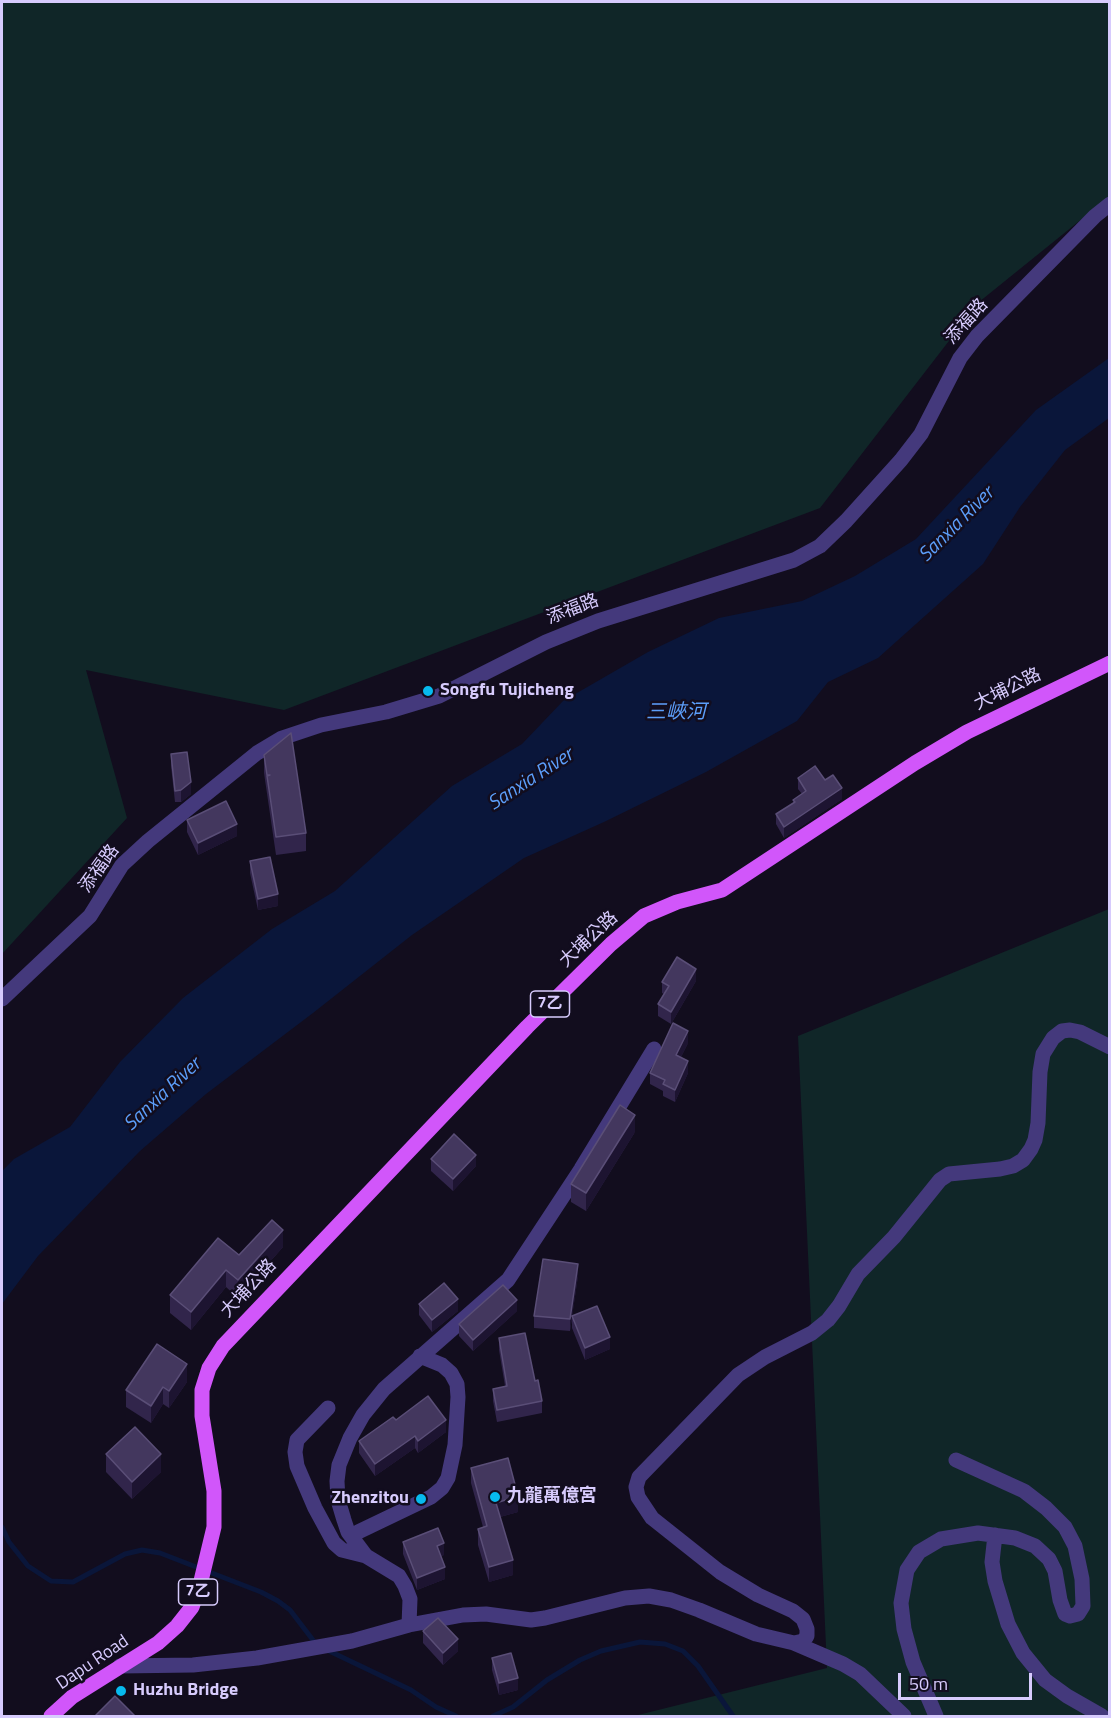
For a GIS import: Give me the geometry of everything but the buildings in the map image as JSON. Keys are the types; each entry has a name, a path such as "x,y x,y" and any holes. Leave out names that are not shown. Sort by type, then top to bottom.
{"main road":[{"name":"大埔公路","path":"158,1643 177,1626 192,1607 200,1585 214,1527 214,1491 202,1416 202,1390 209,1368 223,1346 511,1044 611,944 644,916 677,902 722,890 967,732 1110,663"},
{"name":"Dapu Road","path":"51,1716 72,1697 158,1643"}],"street":[{"name":"添福路","path":"2,999 90,916 122,865 148,841 257,753 282,738 321,725 386,712 439,696 546,642 598,621 794,560 820,546 846,521 901,460 921,434 960,358 977,336 1095,216 1110,204"},
{"path":"794,1643 803,1641 807,1636 803,1619 793,1611 758,1595 720,1572 652,1518 638,1497 636,1487 639,1477 738,1375 757,1362 812,1333 828,1320 858,1274 894,1237 940,1180 949,1174 1000,1169 1013,1166 1023,1160 1035,1140 1043,1054 1053,1038 1062,1031 1071,1030 1110,1047"},
{"path":"366,1556 348,1532 338,1500 337,1481 339,1465 363,1414 384,1389 508,1280 581,1169 654,1049"},
{"path":"358,1532 431,1497 442,1488 447,1478 455,1445 457,1384 451,1373 442,1365 420,1356"},
{"path":"328,1408 297,1440 295,1452 297,1466 323,1525 334,1543 342,1550 366,1556 399,1576 410,1599 409,1625"},
{"path":"936,1716 914,1662 904,1629 901,1603 907,1570 919,1552 941,1539 978,1533 1016,1538 1035,1546 1049,1559 1055,1570 1065,1614 1070,1616 1078,1614 1083,1606 1082,1579 1075,1546 1065,1527 1046,1508 1023,1491 956,1460"},
{"path":"995,1535 992,1562 995,1581 1008,1624 1023,1653 1045,1680 1102,1716"},
{"path":"120,1666 193,1665 257,1658 352,1641 409,1625 463,1615 486,1614 531,1620 625,1598 649,1596 671,1600 756,1634 794,1643 843,1664 860,1674 904,1716"}],"green space":[{"path":"2,2 1109,2 1109,197 979,302 820,508 284,710 86,670 127,818 2,954"},
{"path":"1109,909 1109,1716 634,1716 827,1668 798,1036"}],"water":[{"name":"三峽河","path":"1109,358 1109,418 1065,450 1020,507 983,564 878,658 828,682 797,721 706,772 524,858 412,935 206,1094 140,1151 38,1256 2,1304 2,1171 14,1159 70,1127 120,1062 183,998 272,929 335,891 452,786 522,744 563,701 648,652 719,618 802,601 855,576 916,539 1036,410"}],"waterway":[{"path":"2,1527 9,1542 28,1566 51,1581 73,1582 125,1554 142,1550 160,1553 261,1592 278,1601 290,1610 316,1644"},
{"path":"493,1716 513,1707 547,1680 580,1660 601,1651 640,1642 665,1644 683,1651 698,1666 733,1716"},
{"path":"327,1650 411,1690 436,1707 456,1716"}],"place":[{"name":"Songfu Tujicheng","path":"428,691"},
{"name":"九龍萬億宮","path":"495,1497"},
{"name":"Zhenzitou","path":"421,1499"},
{"name":"Huzhu Bridge","path":"121,1691"}],"water label":[{"name":"Sanxia River","path":"957,525"},
{"name":"Sanxia River","path":"531,780"},
{"name":"Sanxia River","path":"163,1095"}]}
